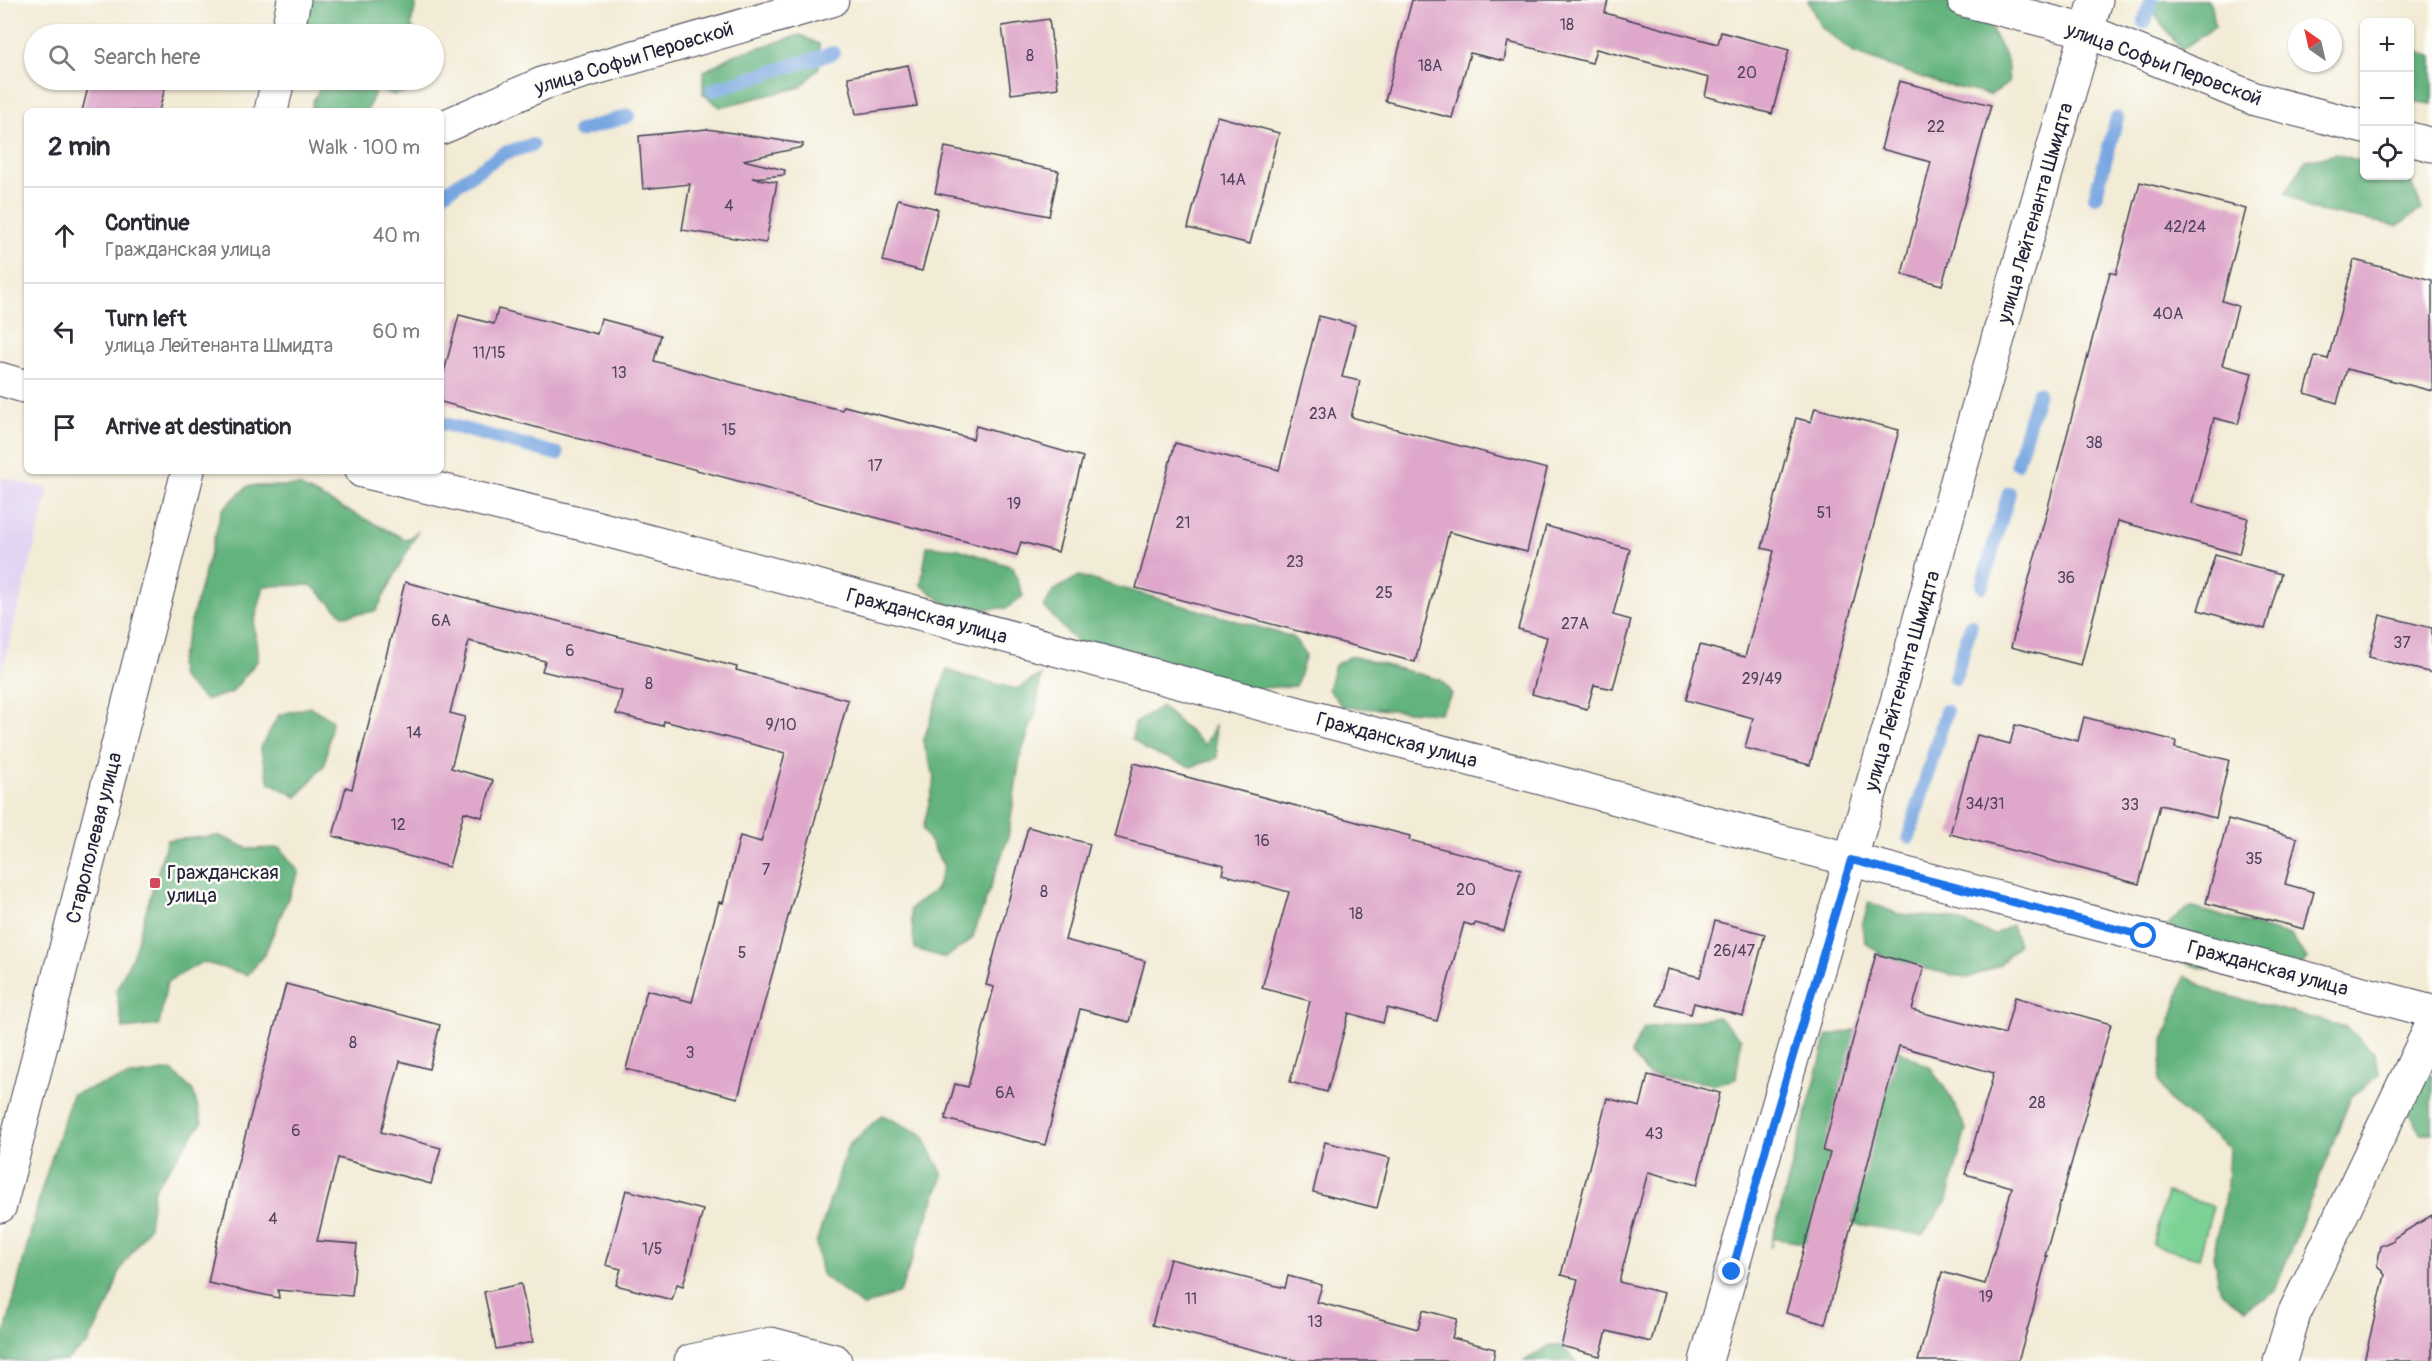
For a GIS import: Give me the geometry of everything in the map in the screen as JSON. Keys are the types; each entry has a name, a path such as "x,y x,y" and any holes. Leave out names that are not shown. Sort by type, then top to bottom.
{"street":[{"path":"289,24 294,0"},
{"name":"улица Софьи Перовской","path":"444,127 544,83 832,0"},
{"name":"улица Софьи Перовской","path":"1964,0 2087,32 2255,99 2360,126"},
{"name":"улица Лейтенанта Шмидта","path":"1706,1361 1771,1130 1903,681 1963,458 2096,0"},
{"path":"272,108 276,90"},
{"path":"2414,140 2432,145"},
{"path":"0,380 24,386"},
{"name":"Старополевая улица","path":"0,1206 187,474"},
{"name":"Гражданская улица","path":"374,474 587,525 1851,860 2432,1011"},
{"path":"2280,1361 2294,1314 2432,1025"},
{"path":"691,1361 771,1344 835,1361"}],"shaded area":[{"path":"0,477 49,489 0,679"}],"green space":[{"path":"301,0 417,0 411,24 301,24 298,14"},
{"path":"1808,0 1947,1 1986,19 2007,60 2009,83 1990,95 1938,83 1854,53 1820,26"},
{"path":"2144,0 2207,0 2212,5 2215,27 2181,50"},
{"path":"800,35 819,44 819,68 801,87 720,107 703,94 703,72 733,55"},
{"path":"2414,51 2432,55 2432,104 2414,102"},
{"path":"319,90 376,90 368,108 311,108"},
{"path":"379,90 416,90 415,91 393,95"},
{"path":"2336,154 2360,161 2360,180 2407,180 2411,182 2422,209 2397,226 2309,209 2286,192 2306,160"},
{"path":"248,486 299,486 407,540 418,531 376,611 344,616 311,585 264,586 254,624 258,660 231,693 205,700 181,678 179,665 222,510"},
{"path":"927,546 959,549 1013,567 1023,596 1007,608 954,610 921,585"},
{"path":"1079,576 1293,637 1306,655 1296,686 1245,689 1079,645 1044,607 1053,591"},
{"path":"1351,656 1441,680 1452,694 1440,713 1343,707 1328,689 1335,665"},
{"path":"947,670 1017,689 1041,675 1036,711 1020,757 1008,838 972,939 945,958 915,949 910,909 936,889 944,867 923,829 935,778 923,742"},
{"path":"1161,706 1205,745 1215,726 1217,758 1191,767 1146,750 1132,738 1135,723"},
{"path":"310,707 332,720 325,764 297,797 269,782 260,748 279,715"},
{"path":"220,836 249,849 280,848 299,872 265,953 248,975 202,962 167,982 159,1025 123,1029 116,991 134,952 167,840"},
{"path":"1869,902 1898,914 1951,918 1994,935 2012,925 2019,944 1998,966 1968,978 1889,961 1865,942 1862,926"},
{"path":"2190,907 2291,936 2307,959 2294,975 2224,974 2169,959 2165,940 2167,928 2175,918"},
{"path":"2185,976 2214,992 2346,1027 2374,1053 2380,1075 2351,1097 2274,1292 2245,1309 2221,1292 2213,1256 2227,1186 2229,1148 2169,1101 2159,1081 2164,1041"},
{"path":"1718,1017 1741,1039 1736,1079 1715,1084 1648,1075 1631,1053 1644,1028"},
{"path":"1855,1030 1883,1041 1931,1068 1951,1097 1966,1129 1947,1200 1922,1235 1833,1220 1802,1243 1773,1238 1770,1248 1827,1036"},
{"path":"171,1070 193,1091 202,1122 154,1189 149,1227 120,1270 110,1301 88,1343 65,1361 0,1361 0,1352 42,1188 72,1094 130,1076"},
{"path":"2432,1073 2432,1133 2421,1133 2403,1102 2413,1084"},
{"path":"882,1115 922,1134 943,1175 900,1292 864,1307 822,1275 816,1243 848,1146"},
{"path":"2167,1193 2213,1206 2199,1258 2152,1245"},
{"path":"1551,1345 1561,1346 1576,1361 1524,1361"}],"building":[{"path":"1412,0 1608,0 1605,13 1718,44 1721,32 1789,50 1772,114 1705,96 1709,78 1596,49 1592,63 1508,42 1504,61 1470,53 1452,118 1385,101"},
{"path":"1049,19 1058,88 1011,94 1002,26"},
{"path":"908,65 917,106 856,114 848,77"},
{"path":"1899,81 1991,105 1942,285 1902,274 1931,162 1881,149"},
{"path":"87,90 164,90 160,108 83,108"},
{"path":"1217,116 1279,133 1250,244 1188,228"},
{"path":"707,129 803,144 803,147 743,160 785,170 784,175 752,178 777,182 766,243 682,230 690,184 643,189 639,136"},
{"path":"945,147 1059,171 1049,216 935,193"},
{"path":"2140,182 2246,209 2222,301 2238,306 2222,365 2252,373 2238,424 2214,418 2192,503 2248,518 2239,554 2118,521 2081,665 2011,647 2110,272 2116,274"},
{"path":"898,199 938,209 922,271 883,261"},
{"path":"2354,260 2432,280 2432,391 2347,369 2337,403 2305,393 2315,356 2328,359"},
{"path":"498,309 597,334 601,319 661,335 654,361 789,398 842,410 844,406 973,439 976,426 1083,457 1058,552 1021,542 1017,555 444,403 444,372 459,315 494,324"},
{"path":"1319,316 1355,325 1342,377 1360,381 1351,417 1547,469 1527,552 1449,532 1415,662 1136,588 1175,443 1279,470"},
{"path":"1815,408 1899,430 1810,765 1745,748 1753,718 1686,700 1700,645 1745,657 1774,551 1762,548 1796,418 1811,422"},
{"path":"1546,526 1630,549 1613,615 1631,620 1613,689 1594,685 1587,709 1532,694 1547,637 1518,629"},
{"path":"2215,555 2281,574 2265,629 2198,610"},
{"path":"405,582 737,667 736,670 848,700 738,1098 626,1069 647,990 692,1002 719,902 723,903 740,836 761,842 785,753 664,721 663,726 616,714 622,691 542,671 545,661 469,641 450,713 465,717 451,768 493,780 482,817 464,812 449,867 333,836 346,787 352,789"},
{"path":"2380,615 2432,628 2432,673 2369,657"},
{"path":"2084,717 2176,741 2175,748 2229,760 2216,818 2160,805 2139,884 1950,834 1977,735 2010,744 2015,725 2078,741"},
{"path":"1134,763 1410,836 1409,840 1521,869 1504,931 1475,923 1474,926 1464,923 1437,1021 1387,1008 1383,1023 1349,1013 1327,1092 1290,1082 1310,1001 1262,988 1289,892 1222,874 1224,865 1114,837"},
{"path":"2228,819 2297,838 2285,884 2314,892 2304,929 2206,903"},
{"path":"1028,827 1090,844 1065,940 1145,961 1129,1022 1080,1009 1045,1145 945,1119 955,1084 968,1087 994,987 986,985"},
{"path":"1715,921 1765,934 1743,1016 1694,1003 1691,1014 1657,1005 1667,969 1700,977"},
{"path":"1876,954 1924,967 1912,1010 2005,1034 2015,997 2111,1024 2045,1256 2047,1256 2018,1361 1918,1361 1942,1272 1985,1284 2012,1187 1965,1174 1994,1073 1899,1046 1825,1324 1786,1313 1830,1153 1823,1151"},
{"path":"286,984 440,1025 429,1069 400,1061 381,1132 441,1148 431,1184 338,1158 317,1241 357,1244 352,1296 278,1290 279,1298 208,1283 216,1244"},
{"path":"1648,1075 1720,1093 1697,1185 1648,1172 1619,1282 1664,1293 1651,1342 1607,1331 1600,1356 1561,1346 1578,1279 1561,1275 1607,1098 1640,1107"},
{"path":"1325,1142 1390,1158 1377,1208 1313,1192"},
{"path":"626,1190 703,1210 683,1286 677,1284 672,1300 616,1285 621,1269 606,1265"},
{"path":"2432,1215 2432,1361 2364,1361 2385,1275 2377,1265 2381,1246 2393,1241 2394,1238"},
{"path":"1170,1259 1285,1288 1288,1276 1322,1285 1317,1302 1418,1329 1423,1310 1457,1319 1452,1338 1495,1349 1493,1361 1299,1361 1152,1325"},
{"path":"521,1284 533,1342 496,1349 484,1292"}],"waterway":[{"path":"2144,22 2151,0"},
{"path":"712,90 833,53"},
{"path":"579,131 628,116"},
{"path":"2095,197 2117,118"},
{"path":"444,193 504,153 532,145"},
{"path":"2017,463 2038,393"},
{"path":"444,424 557,454"},
{"path":"1982,586 2009,493"},
{"path":"1955,678 1971,625"},
{"path":"1909,837 1946,711"}],"place":[{"name":"Гражданская улица","path":"155,883"}],"route":[{"path":"1732,1272 1771,1130 1851,860 2144,936"}]}
